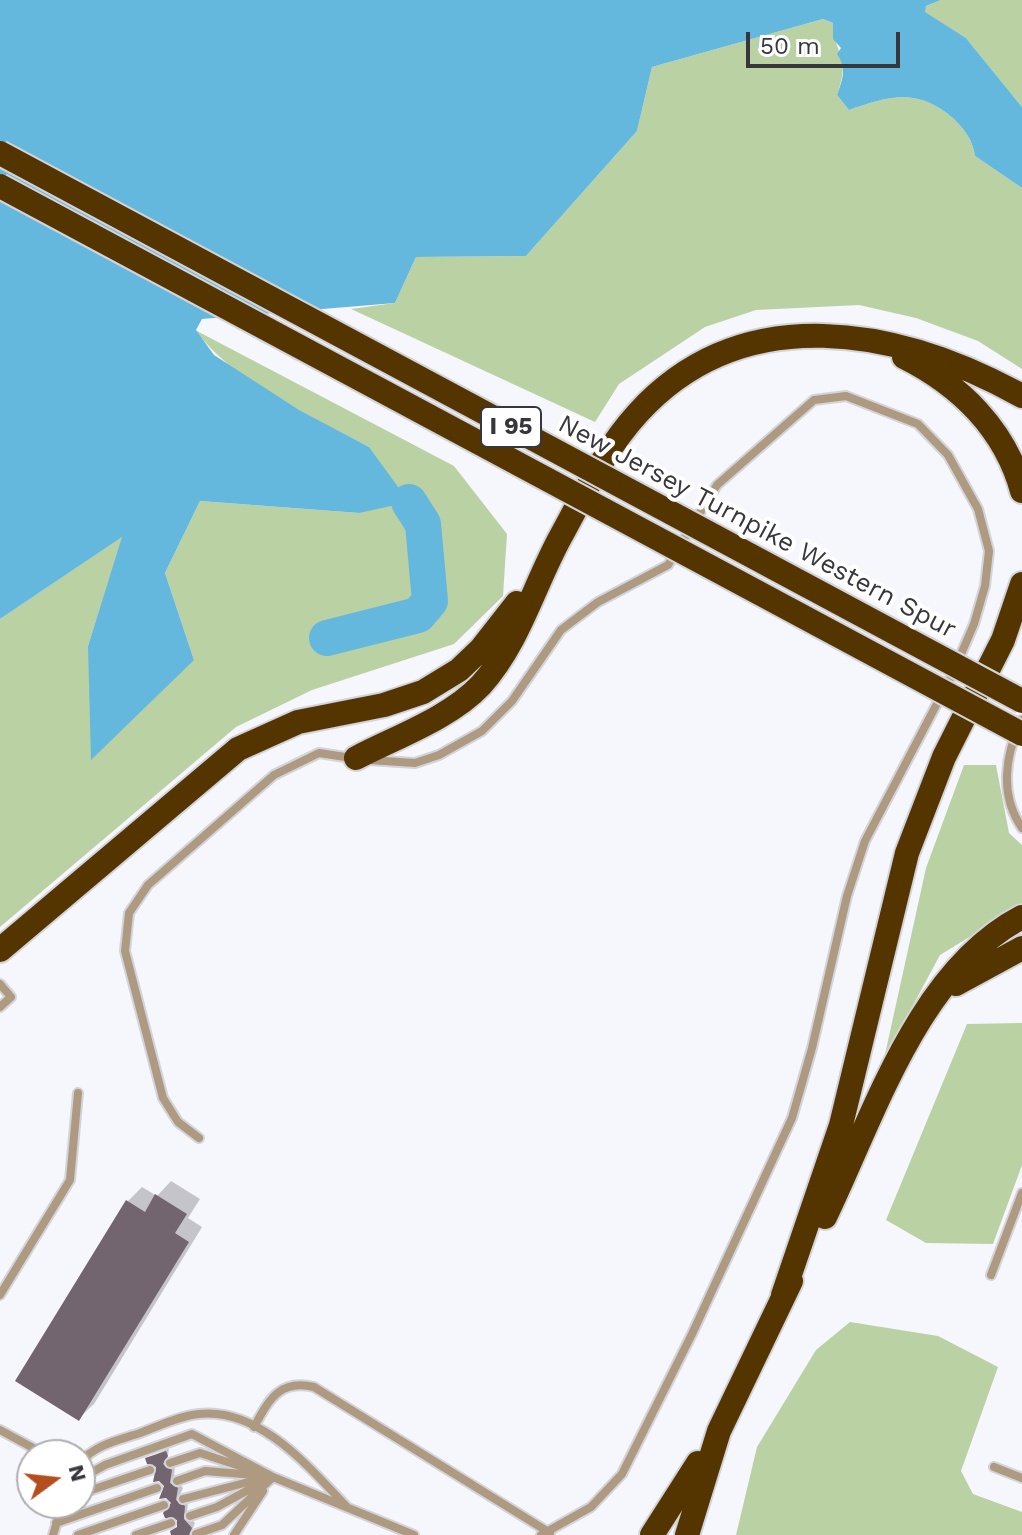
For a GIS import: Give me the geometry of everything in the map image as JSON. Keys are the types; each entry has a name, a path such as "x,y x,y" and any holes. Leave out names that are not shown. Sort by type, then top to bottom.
{"highway":[{"name":"New Jersey Turnpike Western Spur","path":"0,153 1022,701"},
{"name":"I 95","path":"0,186 1022,734"},
{"path":"0,950 238,749 298,722 409,698 459,670 503,623 559,541 623,431 651,400 687,372 724,353 779,338 836,335 947,360 1022,396"},
{"path":"877,343 937,376 968,401 1004,447 1022,491"},
{"path":"356,758 440,716 481,684 509,645 559,541"},
{"path":"783,1295 841,1125 907,853 944,757 1003,640 1022,584"},
{"path":"653,1532 719,1431 901,1055 932,1003 971,955 1022,917"},
{"path":"932,1003 982,967 1022,948"},
{"path":"687,1535 719,1431"}],"lane":[{"path":"199,1138 178,1122 163,1098 125,951 129,913 148,885 274,775 319,753 415,763 447,751 482,731 512,701 561,630 598,602 668,565 717,485 814,400 846,396 918,424 948,455 978,509 989,551 985,586 974,624 952,675 879,808 865,841 847,896 809,1060 792,1118 692,1334 622,1474 591,1507 546,1534 314,1387 294,1384 275,1393 254,1427"},
{"path":"1022,720 1007,764 1012,809 1022,828"},
{"path":"0,984 11,997 0,1007"},
{"path":"0,1295 70,1180 78,1093"},
{"path":"991,1275 1022,1193"},
{"path":"96,1451 189,1416 222,1414 254,1427 297,1455 351,1511"},
{"path":"96,1470 192,1434 273,1477 400,1532 414,1535"},
{"path":"170,1463 200,1453 273,1477"},
{"path":"994,1467 1022,1478"},
{"path":"96,1489 150,1470"},
{"path":"177,1481 205,1471 273,1477"},
{"path":"183,1499 210,1489 273,1477"},
{"path":"190,1516 217,1507 273,1477"},
{"path":"196,1534 222,1525 273,1477"},
{"path":"234,1535 273,1477"},
{"path":"56,1523 157,1488"},
{"path":"78,1535 164,1505"},
{"path":"53,1535 57,1519"},
{"path":"136,1535 171,1523"}],"green space":[{"path":"941,0 1022,0 1022,107 966,38 924,12 926,6"},
{"path":"823,19 833,23 843,63 837,95 849,110 891,98 929,102 962,127 975,156 1022,188 1022,369 978,341 916,318 859,305 756,310 705,327 619,384 595,422 351,309 395,303 416,257 526,256 637,131 652,67"},
{"path":"195,330 454,466 507,534 503,596 454,644 312,690 236,727 0,927 0,619 123,536 88,646 194,660 165,573 200,501 359,513 369,447 253,383 231,367"},
{"path":"964,765 996,765 1009,833 1022,845 1022,905 940,955 884,1059 926,868"},
{"path":"1022,1023 1022,1165 993,1244 926,1243 886,1220 967,1024"},
{"path":"850,1322 938,1336 998,1367 961,1471 973,1494 1022,1512 1022,1535 736,1535 757,1447 816,1350"}],"water":[{"path":"0,0 941,0 926,6 925,12 966,38 1022,107 1022,188 975,156 962,127 929,102 891,98 849,110 837,95 843,74 837,54 841,48 833,39 833,23 823,19 652,67 637,131 526,256 416,257 395,303 202,319 196,330 214,355 299,410 369,447 409,502 359,513 200,501 165,573 194,660 91,760 88,646 122,537 0,619"}],"building":[{"path":"155,1194 187,1214 175,1233 189,1242 79,1421 15,1381 126,1200 145,1212"},
{"path":"166,1451 168,1456 163,1464 172,1470 170,1483 178,1488 176,1500 185,1506 184,1519 192,1528 189,1535 171,1535 170,1531 177,1527 177,1520 165,1518 163,1513 171,1503 166,1498 159,1499 164,1486 159,1481 153,1482 156,1467 147,1464 145,1458"}],"waterway":[{"path":"327,638 418,615 430,601 423,524 409,502"}]}
